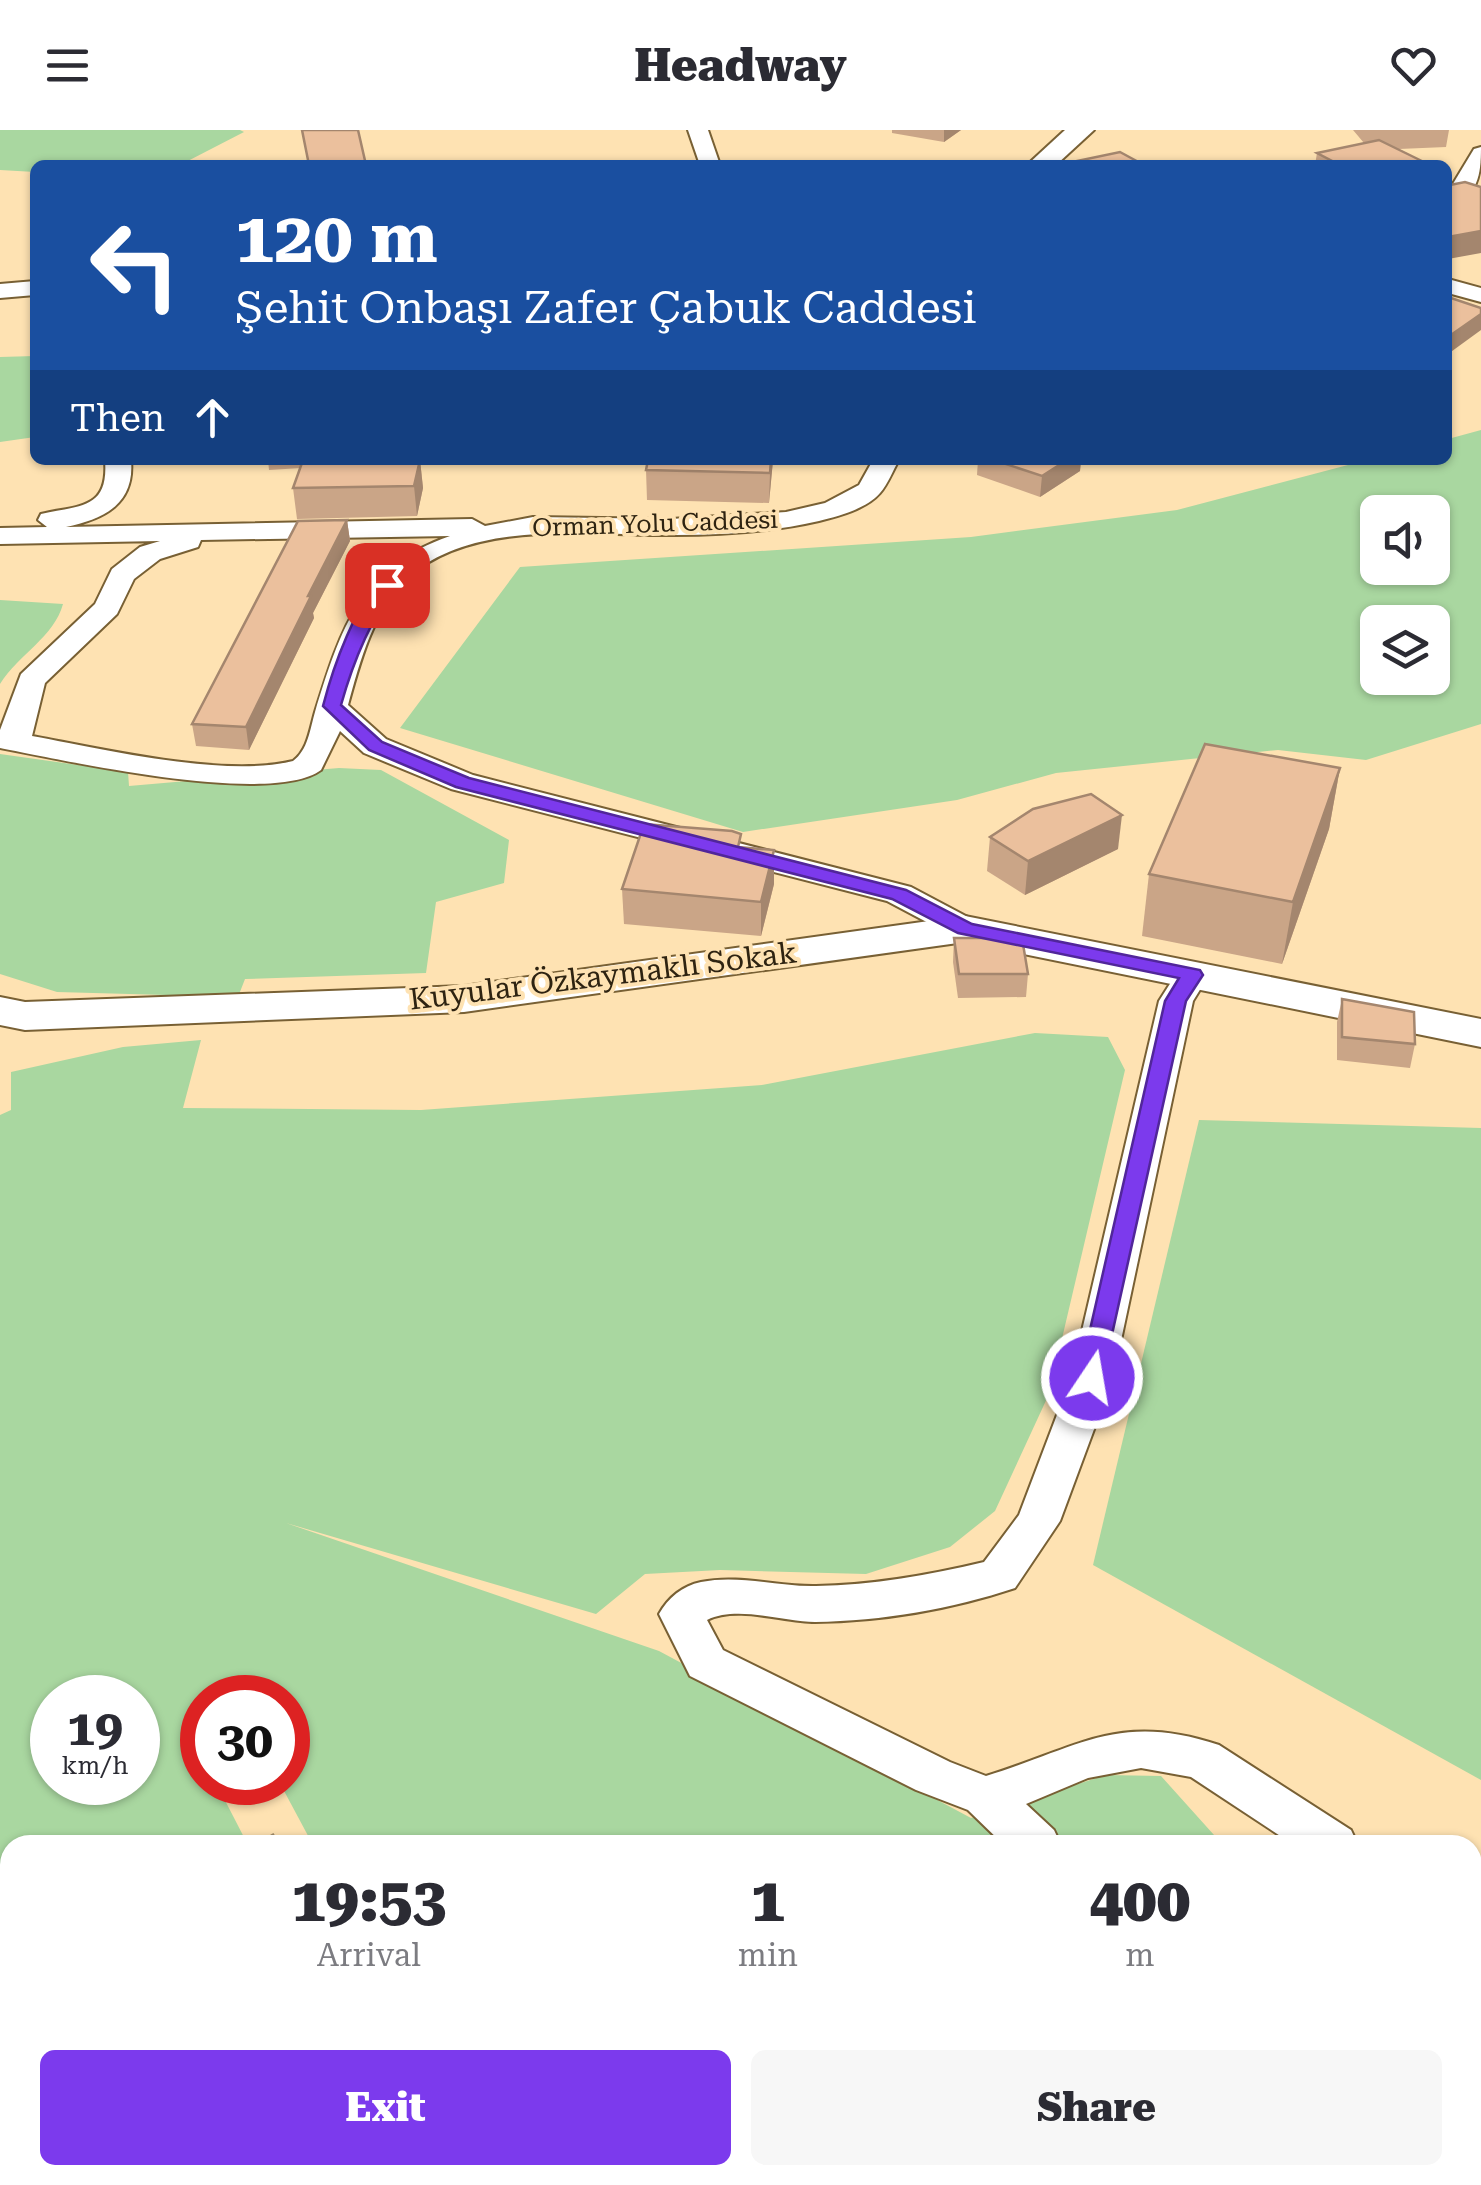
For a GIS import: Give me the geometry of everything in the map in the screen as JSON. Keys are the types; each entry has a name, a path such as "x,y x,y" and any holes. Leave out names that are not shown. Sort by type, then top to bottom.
{"street":[{"path":"698,130 708,160"},
{"path":"1046,160 1082,130"},
{"path":"1462,195 1481,153"},
{"path":"1452,287 1481,295"},
{"path":"0,291 30,288"},
{"path":"3,526 96,512 115,496 119,465"},
{"name":"Orman Yolu Caddesi","path":"8,741 181,768 284,774 306,767 314,758 344,664 374,602 400,569 447,546 530,525 754,524 811,516 861,498 876,484 884,465"},
{"path":"3,526 229,530 530,525"},
{"path":"8,741 31,680 107,608 122,575 150,553 229,530"},
{"path":"332,706 375,746 462,782 899,894 966,929"},
{"name":"Kuyular Özkaymaklı Sokak","path":"0,1011 25,1016 464,999 966,929 1481,1033"},
{"path":"1026,1835 985,1796 934,1776 706,1663 682,1614 700,1600 734,1597 815,1604 924,1594 999,1576 1038,1521 1092,1378 1176,1001 1192,975"},
{"path":"985,1796 1031,1782 1080,1760 1141,1748 1202,1760 1318,1835"},
{"path":"985,1796 1006,1835"}],"green space":[{"path":"0,130 244,132 190,160 30,160 30,172 0,170"},
{"path":"30,356 30,438 0,442 0,357"},
{"path":"1481,430 1481,724 1366,760 1278,750 1056,773 957,800 743,832 400,728 520,567 971,537 1177,510 1348,465 1452,465 1452,438"},
{"path":"0,600 63,604 52,626 0,684"},
{"path":"0,754 128,772 129,786 339,768 381,770 509,840 504,883 436,902 426,973 245,979 238,997 57,992 0,974"},
{"path":"1035,1033 1108,1037 1125,1070 1049,1394 995,1511 950,1547 866,1574 720,1570 645,1574 596,1614 286,1523 659,1651 971,1818 1106,1775 1161,1776 1214,1835 308,1835 292,1805 310,1805 310,1675 180,1675 180,1805 227,1805 243,1835 0,1835 0,1115 11,1110 11,1072 123,1047 201,1040 183,1108 421,1110 762,1085"},
{"path":"1199,1120 1481,1128 1481,1780 1093,1565"}],"building":[{"path":"302,130 358,130 365,160 308,160"},
{"path":"1379,140 1420,160 1330,160 1317,153"},
{"path":"1120,152 1135,160 1082,160"},
{"path":"1465,182 1481,187 1481,231 1452,236 1452,185"},
{"path":"1452,298 1481,308 1481,314 1452,334"},
{"path":"301,465 419,465 414,486 293,488"},
{"path":"647,465 771,465 770,473 646,470"},
{"path":"1009,465 1059,465 1042,476"},
{"path":"347,520 246,727 192,724 298,521"},
{"path":"1205,744 1340,768 1293,902 1149,874"},
{"path":"1091,794 1122,815 1028,861 990,837 1033,809"},
{"path":"644,824 732,831 741,834 738,847 774,850 761,902 622,889"},
{"path":"954,938 1022,938 1028,974 959,974"},
{"path":"1342,999 1414,1012 1415,1044 1342,1037"}],"route":[{"path":"387,585 374,602 344,664 332,706 375,746 462,782 899,894 966,929 1192,975 1176,1001 1092,1378"}]}
